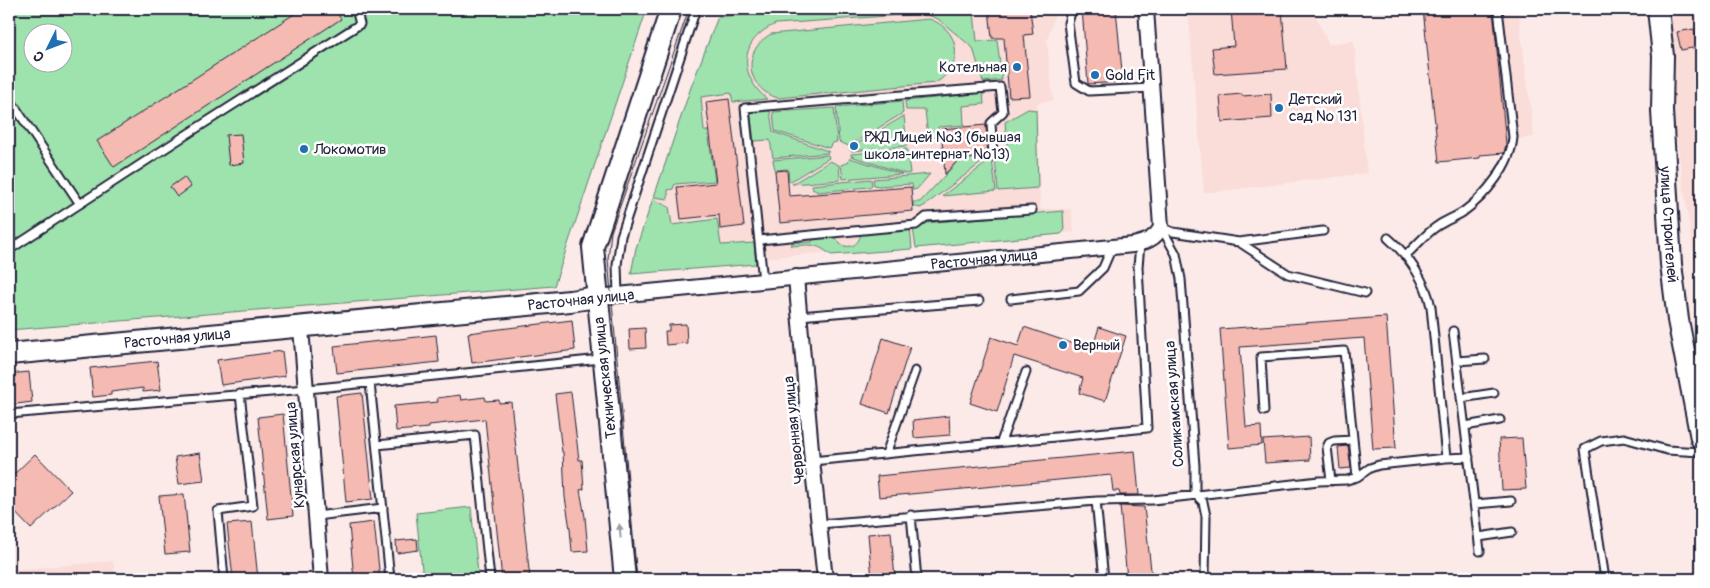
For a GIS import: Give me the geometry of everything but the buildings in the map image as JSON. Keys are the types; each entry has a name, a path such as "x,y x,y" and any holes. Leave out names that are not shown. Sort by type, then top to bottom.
{"main road":[{"name":"Техническая улица","path":"624,579 593,247 671,9"},
{"name":"улица Строителей","path":"1658,9 1663,56 1662,111 1671,264 1678,320 1698,403 1701,438"},
{"name":"Расточная улица","path":"9,354 301,328 597,297"}],"street":[{"name":"Соликамская улица","path":"1146,9 1153,88 1161,227"},
{"path":"1146,241 1158,233 1161,227"},
{"name":"Расточная улица","path":"597,297 1112,247 1146,241"},
{"name":"Червонная улица","path":"796,277 812,461 825,579"},
{"name":"Кунарская улица","path":"301,328 321,579"}],"lane":[{"path":"9,250 360,24 356,9"},
{"path":"618,295 617,264 621,236 696,9"},
{"path":"1072,9 1068,23 1076,83 1089,91 1153,88"},
{"path":"1405,256 1438,225 1463,212 1479,198 1488,188 1510,153 1513,137 1498,9"},
{"path":"763,281 745,108 1000,86 1003,112 992,123 993,156"},
{"path":"9,98 80,204"},
{"path":"759,240 916,225 926,218 1032,210"},
{"path":"1161,227 1173,232 1240,242 1323,231"},
{"name":"Соликамская улица","path":"1161,227 1176,254 1181,279 1195,466 1195,494 1203,502 1206,516 1205,579"},
{"path":"1388,238 1405,256 1428,293 1446,458"},
{"path":"812,461 1147,428 1138,267 1146,241"},
{"path":"1240,242 1288,274 1365,293"},
{"path":"1011,298 1080,291 1103,268 1112,247"},
{"path":"799,316 979,301"},
{"path":"1453,331 1480,551"},
{"path":"1264,411 1262,357 1344,352 1357,477"},
{"path":"9,414 306,389 604,359"},
{"path":"1457,361 1485,359"},
{"path":"886,454 915,371"},
{"path":"1001,442 1026,372"},
{"path":"370,383 390,579"},
{"path":"1462,398 1494,393"},
{"path":"224,579 218,511 253,506 240,394"},
{"path":"1465,426 1500,420"},
{"path":"377,445 474,435 490,579"},
{"path":"1605,579 1585,448 1601,441 1624,438 1667,450 1701,452"},
{"path":"1331,481 1328,443 1353,440"},
{"path":"820,524 1096,501 1153,500 1195,494 1347,480 1357,477 1379,464 1469,457"},
{"path":"1096,501 1104,579"},
{"path":"1475,504 1511,501"},
{"path":"316,516 383,508"},
{"path":"911,515 917,579"},
{"path":"1479,537 1512,532"}],"shaded area":[{"name":"РЖД Лицей №3 (бывшая школа-интернат №13)","path":"788,9 1056,9 1047,41 1053,100 1037,103 1040,209 1071,209 1074,232 630,271 635,248 717,16"},
{"name":"Детский сад № 131","path":"1188,9 1312,9 1329,44 1354,41 1367,173 1204,193"},
{"path":"1428,9 1518,9 1534,137 1445,147"},
{"path":"1668,9 1701,9 1701,306 1674,120"},
{"path":"113,561 116,579 9,579 9,570"}],"green space":[{"name":"Локомотив","path":"9,9 647,9 554,286 9,330"},
{"path":"794,9 984,9 974,13 977,41 997,40 1002,80 983,82 973,48 938,19 928,15 914,14 776,24 755,39 749,48 747,58 747,69 751,79 767,99 733,102 731,93 701,97 704,131 708,131 715,181 675,184 673,189 668,190 668,199 654,197 691,87 718,17"},
{"path":"929,19 940,24 948,31 953,39 955,49 955,58 951,68 945,76 935,83 778,98 759,87 751,69 755,50 761,41 771,34"},
{"path":"983,93 984,104 963,106 964,125 938,127 938,137 928,137 925,110 906,110 905,101"},
{"path":"902,101 903,113 849,146 839,142 836,107"},
{"path":"834,108 837,142 832,143 829,148 775,131 773,112"},
{"path":"1028,109 1036,110 1038,188 998,191 995,158 1008,157 1005,122"},
{"path":"770,111 773,132 828,151 828,153 773,158 770,140 754,141 750,112"},
{"path":"904,116 907,146 851,151 850,148"},
{"path":"907,149 910,173 906,174 851,156 851,154"},
{"path":"828,155 829,158 789,182 788,169 775,170 773,160"},
{"path":"989,157 924,206 920,208 913,206 913,202 920,202 959,160"},
{"path":"850,158 902,174 843,179 841,165 848,162"},
{"path":"992,159 996,191 942,196"},
{"path":"830,161 839,165 840,180 792,184"},
{"path":"930,174 917,189 913,190 912,184 874,185 873,179"},
{"path":"871,179 872,185 869,187 817,192 813,190 812,185"},
{"path":"653,199 669,207 672,225 717,219 721,245 754,243 756,264 631,274 636,248"},
{"path":"1063,211 1064,231 1061,234 916,248 913,228 925,223"},
{"path":"910,228 912,249 831,255 816,246 791,246 792,243 812,242 814,238 834,235 841,245 852,246 857,243 861,233"},
{"path":"471,507 478,573 423,579 416,513"}],"tram line":[{"path":"637,579 608,259 611,232 689,9"}],"place":[{"name":"Котельная","path":"1017,67"},
{"name":"Gold Fit","path":"1095,75"},
{"name":"Детский сад № 131","path":"1279,108"},
{"name":"РЖД Лицей №3 (бывшая школа-интернат №13)","path":"854,146"},
{"name":"Локомотив","path":"304,149"},
{"name":"Верный","path":"1063,345"}]}
